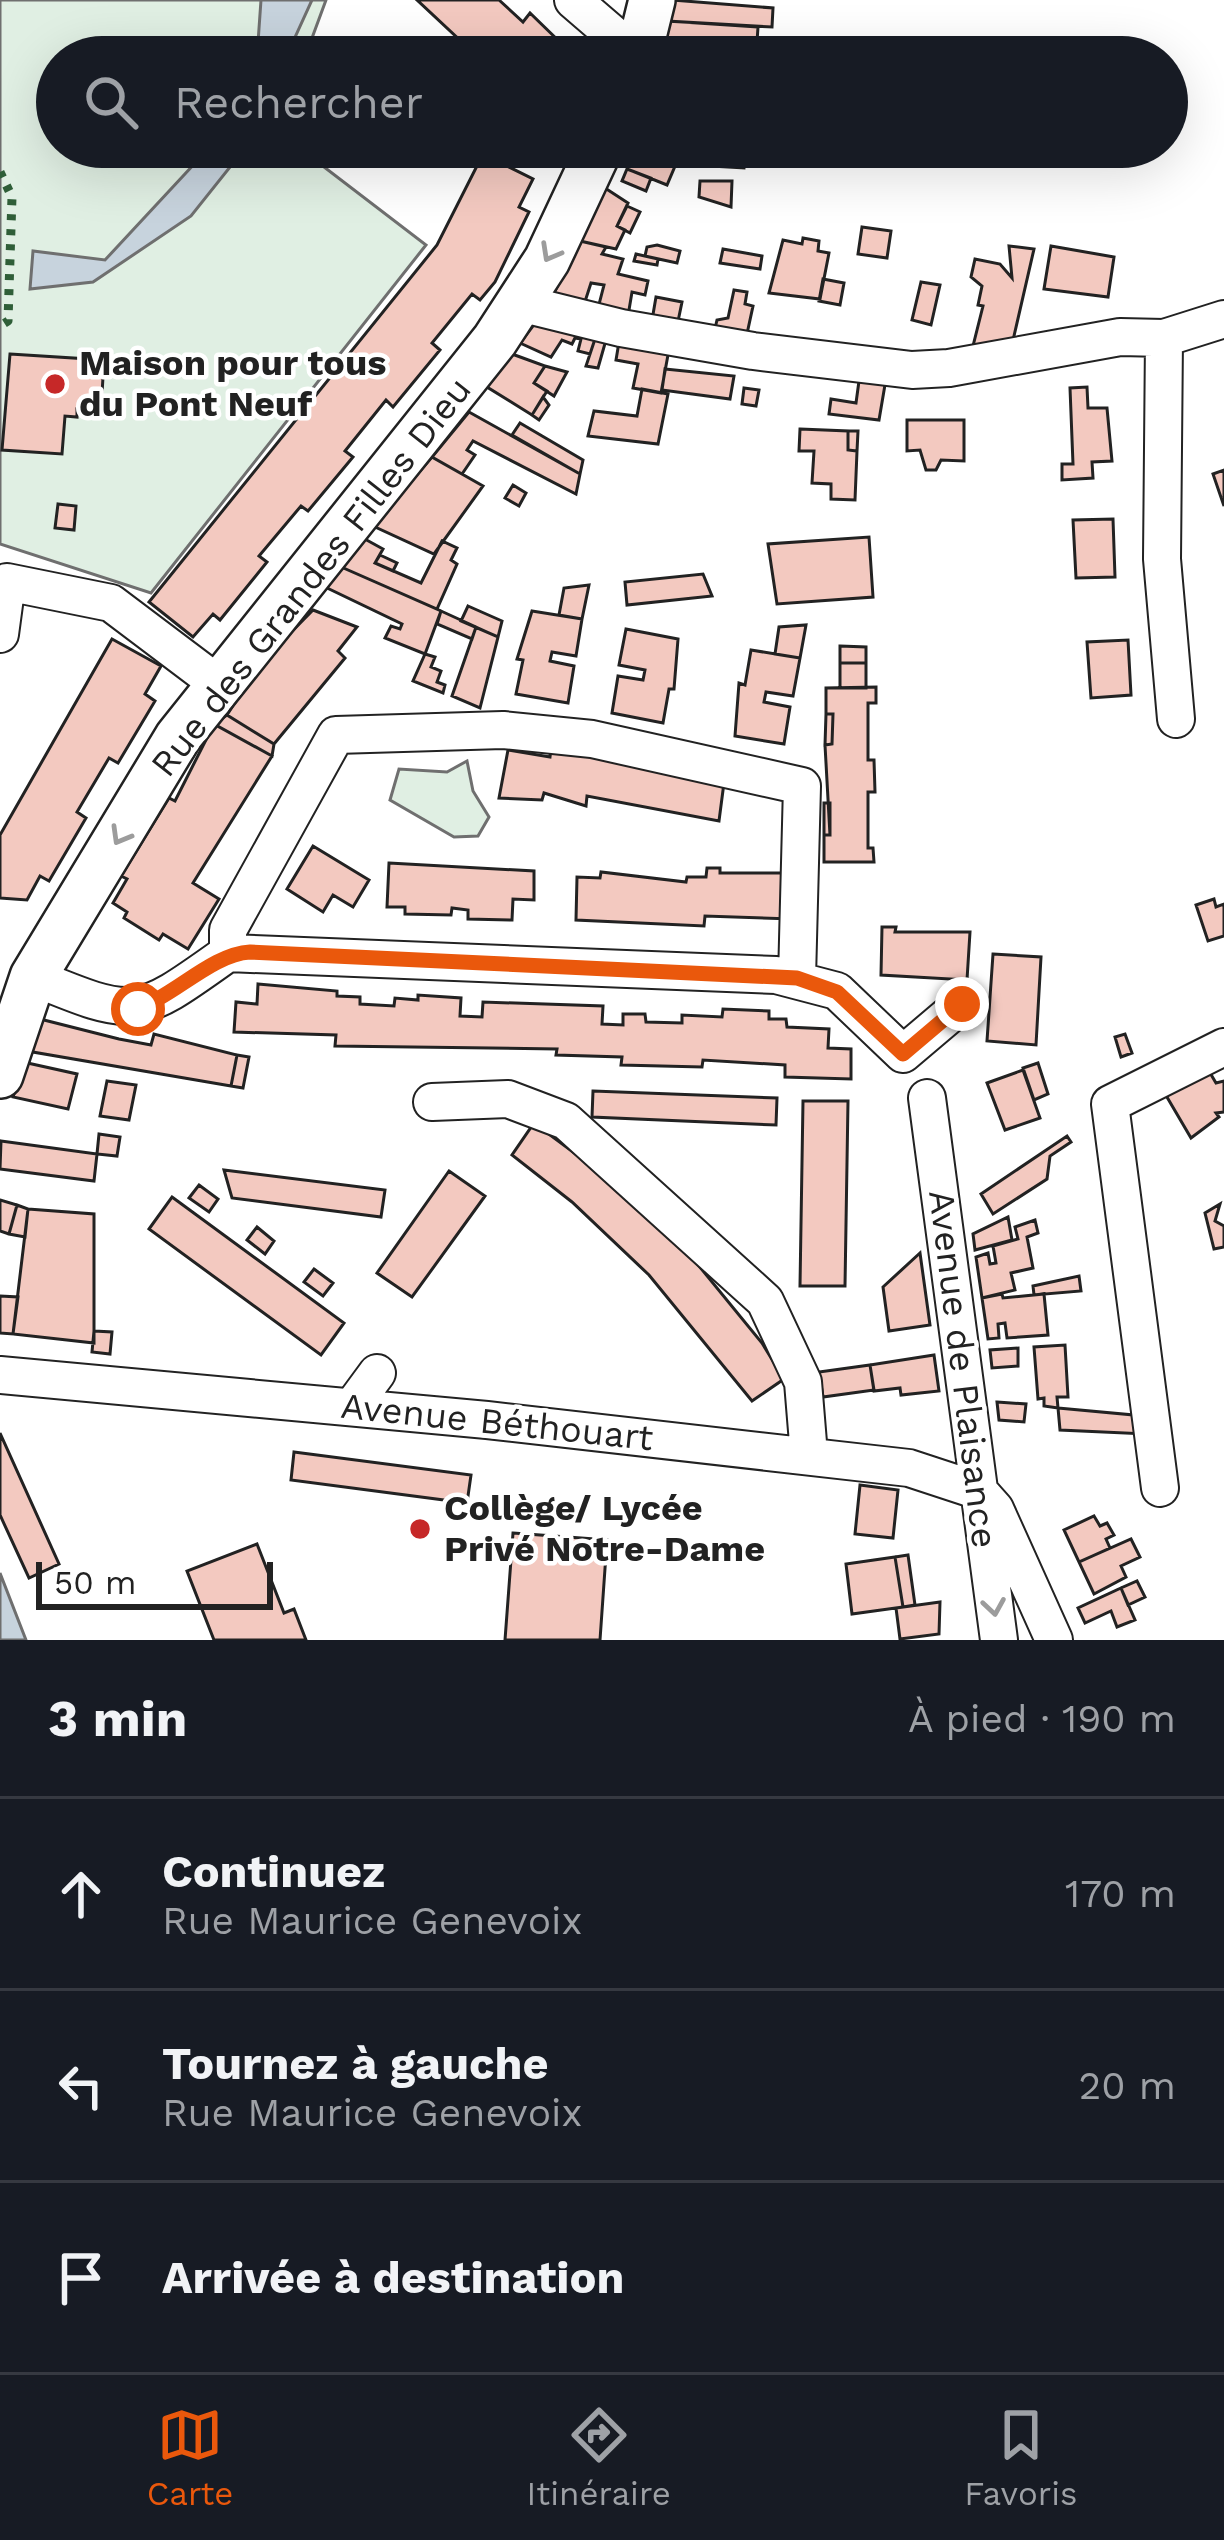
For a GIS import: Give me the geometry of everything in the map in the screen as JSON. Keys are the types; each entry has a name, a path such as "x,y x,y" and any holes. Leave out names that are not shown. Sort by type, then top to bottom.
{"main road":[{"path":"643,36 652,0"},
{"name":"Rue des Grandes Filles Dieu","path":"0,1076 17,977 178,737 520,303 548,260 590,168"}],"street":[{"path":"574,0 614,36"},
{"path":"520,303 620,328 753,351 912,370 950,368 1120,337 1164,338 1224,319"},
{"path":"1164,338 1162,559 1176,719"},
{"path":"0,634 7,583 112,603 221,686"},
{"path":"228,953 228,930 335,735 503,730 592,739 802,786 797,978"},
{"path":"17,977 108,1008 138,1009 167,997 228,953 797,978 837,992 903,1054 962,1004"},
{"path":"1160,1488 1110,1104 1224,1047"},
{"name":"Avenue de Plaisance","path":"927,1098 999,1640"},
{"path":"432,1102 508,1099 566,1121 765,1300 803,1382 809,1455"},
{"path":"352,1407 377,1373"},
{"name":"Avenue Béthouart","path":"0,1375 809,1455 932,1474 980,1491"},
{"path":"980,1491 1002,1524 1054,1640"}],"green space":[{"path":"0,0 326,0 313,36 36,36 36,168 325,168 426,245 151,593 0,544"},
{"path":"467,761 473,791 489,817 478,836 454,837 390,800 399,769 447,772"}],"shaded area":[{"path":"261,0 312,0 296,36 258,36"},
{"path":"190,168 229,168 191,216 93,282 30,289 33,251 105,260"},
{"path":"0,1573 26,1640 0,1640"}],"building":[{"path":"417,0 499,0 523,22 530,13 554,36 456,36"},
{"path":"672,0 773,8 772,27 667,21"},
{"path":"667,21 758,27 757,36 663,36"},
{"path":"476,168 511,168 533,179 519,207 529,212 495,282 480,300 472,294 432,343 440,350 393,407 386,400 345,451 353,457 308,511 301,506 259,556 267,562 220,620 213,614 193,637 149,602 437,245"},
{"path":"627,168 674,168 667,185"},
{"path":"627,169 651,178 646,191 622,181"},
{"path":"700,181 732,181 731,207 699,197"},
{"path":"605,188 628,203 617,226 625,230 616,249 580,241"},
{"path":"627,206 640,212 630,233 617,226"},
{"path":"862,227 891,231 887,258 858,254"},
{"path":"803,238 819,241 818,251 829,253 820,299 769,293 783,240 802,244"},
{"path":"580,241 606,247 602,254 623,259 618,274 648,281 645,295 632,292 627,322 596,316 604,285 591,283 581,314 548,305"},
{"path":"1009,246 1034,249 1011,349 971,354 983,306 978,305 982,286 971,277 975,259 1000,264 1012,278"},
{"path":"1051,246 1114,257 1108,297 1044,289"},
{"path":"647,247 680,251 677,263 645,256"},
{"path":"723,249 762,256 760,269 720,263"},
{"path":"636,254 658,259 657,265 634,261"},
{"path":"823,279 844,283 840,305 819,301"},
{"path":"921,282 940,285 931,325 912,320"},
{"path":"734,290 747,292 745,304 753,306 745,343 713,337 717,320 728,318"},
{"path":"656,297 682,302 676,331 651,326"},
{"path":"542,314 598,330 590,354 578,351 581,339 575,338 572,344 562,340 551,357 520,343"},
{"path":"598,330 608,333 598,368 586,366"},
{"path":"620,336 670,344 661,393 633,388 638,364 616,360"},
{"name":"Maison pour tous du Pont Neuf","path":"10,354 104,360 101,411 77,409 77,417 65,416 62,454 2,450"},
{"path":"512,354 545,366 534,383 547,391 532,415 487,387"},
{"path":"545,366 567,372 554,396 534,383"},
{"path":"665,369 734,376 730,399 662,390"},
{"path":"887,373 879,420 829,414 831,399 856,403 859,381"},
{"path":"1087,387 1088,408 1107,408 1112,461 1092,462 1093,478 1062,480 1062,464 1073,464 1070,388"},
{"path":"744,388 759,390 756,406 742,404"},
{"path":"642,389 668,394 658,444 588,436 594,411 637,416"},
{"path":"543,397 549,405 539,420 532,415"},
{"path":"469,412 580,474 576,494 473,441 467,450 475,455 462,474 432,457"},
{"path":"907,420 964,420 964,461 941,460 936,470 926,470 920,450 907,451"},
{"path":"520,423 583,460 580,474 512,435"},
{"path":"800,429 848,431 848,450 857,451 855,500 831,499 831,484 812,483 814,451 799,451"},
{"path":"848,431 858,431 857,451 848,450"},
{"path":"432,457 483,486 434,554 373,526"},
{"path":"1224,470 1224,506 1213,474"},
{"path":"513,485 526,493 519,506 505,498"},
{"path":"58,504 76,506 74,530 55,528"},
{"path":"1113,519 1115,577 1076,578 1073,520"},
{"path":"869,537 873,597 777,604 768,544"},
{"path":"363,538 383,549 375,563 421,583 442,541 457,548 451,560 457,564 437,609 339,566"},
{"path":"380,555 397,563 393,571 375,563"},
{"path":"339,566 441,611 425,654 385,638 391,626 400,629 402,624 323,586"},
{"path":"703,574 712,596 627,605 625,582"},
{"path":"589,585 582,619 559,615 564,588"},
{"path":"468,606 502,621 498,637 461,621"},
{"path":"313,610 357,627 338,651 345,658 274,744 227,715 259,665"},
{"path":"441,611 476,627 472,639 437,624"},
{"path":"532,611 582,619 576,656 552,652 550,661 574,666 568,703 516,694 523,660 517,659"},
{"path":"806,625 800,658 775,654 779,627"},
{"path":"476,627 498,637 480,708 452,696"},
{"path":"626,629 678,639 674,689 669,689 663,723 612,713 618,676 643,680 645,670 619,665"},
{"path":"112,639 161,666 145,694 155,701 118,763 109,758 77,812 86,818 49,881 40,876 27,900 0,898 0,835"},
{"path":"1128,640 1131,695 1091,698 1087,642"},
{"path":"840,646 866,647 866,663 840,663"},
{"path":"751,650 800,658 793,696 766,692 764,702 790,707 784,744 735,736 739,683 745,685"},
{"path":"425,654 435,657 431,667 441,671 437,682 445,685 443,693 413,681"},
{"path":"840,663 866,663 866,688 840,688"},
{"path":"876,687 876,703 868,703 868,760 874,760 875,792 868,792 868,848 873,848 874,862 824,862 824,835 830,835 825,745 832,744 833,714 826,714 826,688"},
{"path":"826,714 833,714 832,744 825,745"},
{"path":"227,715 274,744 272,756 214,724"},
{"path":"214,724 272,756 193,883 219,899 188,949 163,934 159,940 124,918 127,912 113,903 127,879 121,876 169,798 175,801"},
{"path":"551,749 725,775 719,821 587,796 586,806 544,793 542,800 499,798 508,750 550,757"},
{"path":"824,803 830,803 830,835 824,835"},
{"path":"313,846 369,880 353,907 333,895 323,912 287,889"},
{"path":"389,863 534,871 534,900 513,899 512,920 468,919 468,910 452,908 451,915 405,914 405,907 387,907"},
{"path":"707,868 720,868 720,873 792,873 792,919 705,916 704,926 576,920 577,877 600,878 601,872 686,882 687,877 706,877"},
{"path":"1214,899 1216,907 1224,904 1224,936 1208,941 1196,905"},
{"path":"882,927 896,927 895,932 970,932 967,980 881,975"},
{"path":"993,954 1041,957 1036,1045 987,1041"},
{"path":"258,984 337,991 337,996 360,997 360,1004 394,1006 395,998 418,1000 418,995 461,998 460,1016 482,1017 483,1002 603,1006 602,1024 623,1025 623,1014 645,1014 646,1022 682,1023 682,1015 722,1017 723,1009 769,1011 769,1019 786,1019 787,1027 829,1029 828,1048 851,1049 851,1079 785,1077 785,1065 703,1060 702,1067 621,1065 622,1057 556,1055 557,1049 335,1046 336,1035 234,1032 236,1002 257,1004"},
{"path":"40,1019 151,1045 154,1034 237,1055 231,1086 27,1051"},
{"path":"1125,1034 1132,1053 1121,1057 1115,1037"},
{"path":"237,1055 249,1057 243,1088 231,1086"},
{"path":"23,1062 77,1074 68,1109 13,1097"},
{"path":"1038,1063 1048,1094 1034,1100 1023,1068"},
{"path":"1206,1066 1216,1083 1224,1081 1224,1112 1216,1113 1219,1117 1191,1138 1164,1092"},
{"path":"1023,1070 1040,1118 1005,1130 987,1083"},
{"path":"107,1081 136,1085 129,1120 100,1116"},
{"path":"593,1091 777,1098 776,1125 592,1117"},
{"path":"803,1101 848,1101 845,1286 800,1286"},
{"path":"534,1123 596,1169 690,1255 762,1343 784,1379 752,1401 649,1275 572,1202 512,1155"},
{"path":"99,1134 120,1137 117,1156 97,1154"},
{"path":"1067,1136 1071,1142 1050,1156 1047,1179 993,1214 981,1194"},
{"path":"1,1141 97,1154 94,1181 0,1169"},
{"path":"224,1170 385,1190 381,1217 232,1198"},
{"path":"449,1171 485,1196 412,1297 377,1273"},
{"path":"199,1185 218,1199 209,1212 189,1198"},
{"path":"172,1197 344,1323 321,1355 149,1229"},
{"path":"0,1200 17,1205 9,1234 0,1231"},
{"path":"1220,1204 1215,1221 1224,1226 1224,1247 1214,1249 1205,1213"},
{"path":"17,1205 28,1209 25,1237 9,1234"},
{"path":"28,1209 94,1214 94,1343 13,1334"},
{"path":"1008,1217 1012,1240 975,1250 973,1234"},
{"path":"1035,1220 1038,1233 1027,1237 1033,1268 1011,1273 1015,1290 982,1298 976,1257 988,1253 990,1264 996,1263 993,1246 1018,1239 1015,1227"},
{"path":"257,1227 274,1241 265,1254 247,1240"},
{"path":"920,1253 930,1325 889,1331 883,1287"},
{"path":"314,1269 333,1283 323,1296 304,1282"},
{"path":"1079,1276 1081,1291 1034,1295 1033,1286"},
{"path":"1002,1294 1003,1298 1044,1294 1048,1335 1007,1338 1005,1323 998,1324 999,1338 988,1339 982,1298"},
{"path":"0,1296 18,1297 13,1334 0,1333"},
{"path":"94,1331 112,1332 110,1354 92,1352"},
{"path":"1065,1345 1068,1397 1057,1397 1058,1408 1044,1406 1044,1398 1038,1399 1034,1347"},
{"path":"1018,1348 1018,1366 992,1368 990,1350"},
{"path":"934,1355 939,1391 901,1395 900,1388 874,1391 870,1365"},
{"path":"870,1365 874,1390 823,1397 819,1372"},
{"path":"997,1402 1026,1404 1024,1422 999,1420"},
{"path":"1058,1408 1144,1416 1146,1434 1060,1430"},
{"path":"0,1433 59,1564 29,1578 0,1515"},
{"path":"294,1452 471,1475 467,1503 291,1480"},
{"path":"860,1485 898,1490 893,1538 855,1534"},
{"path":"1094,1516 1100,1526 1107,1523 1114,1535 1106,1539 1110,1548 1079,1562 1064,1530"},
{"path":"513,1533 607,1540 600,1640 505,1640"},
{"path":"1131,1539 1140,1557 1121,1566 1126,1577 1094,1594 1079,1562"},
{"path":"257,1544 284,1613 294,1609 306,1640 214,1640 187,1571"},
{"path":"908,1555 915,1605 903,1607 895,1557"},
{"path":"895,1557 903,1607 852,1614 846,1564"},
{"path":"1137,1581 1145,1597 1128,1605 1121,1588"},
{"path":"1121,1588 1135,1620 1117,1627 1111,1611 1085,1623 1078,1608"},
{"path":"940,1602 939,1634 900,1639 896,1608"}],"hedge":[{"path":"0,172 12,197 8,321 0,326"}],"place":[{"name":"Maison pour tous du Pont Neuf","path":"55,384"},
{"name":"Collège/ Lycée Privé Notre-Dame","path":"420,1529"}],"route":[{"path":"138,1009 190,983 228,953 250,952 797,978 837,992 903,1054 962,1004"}]}
